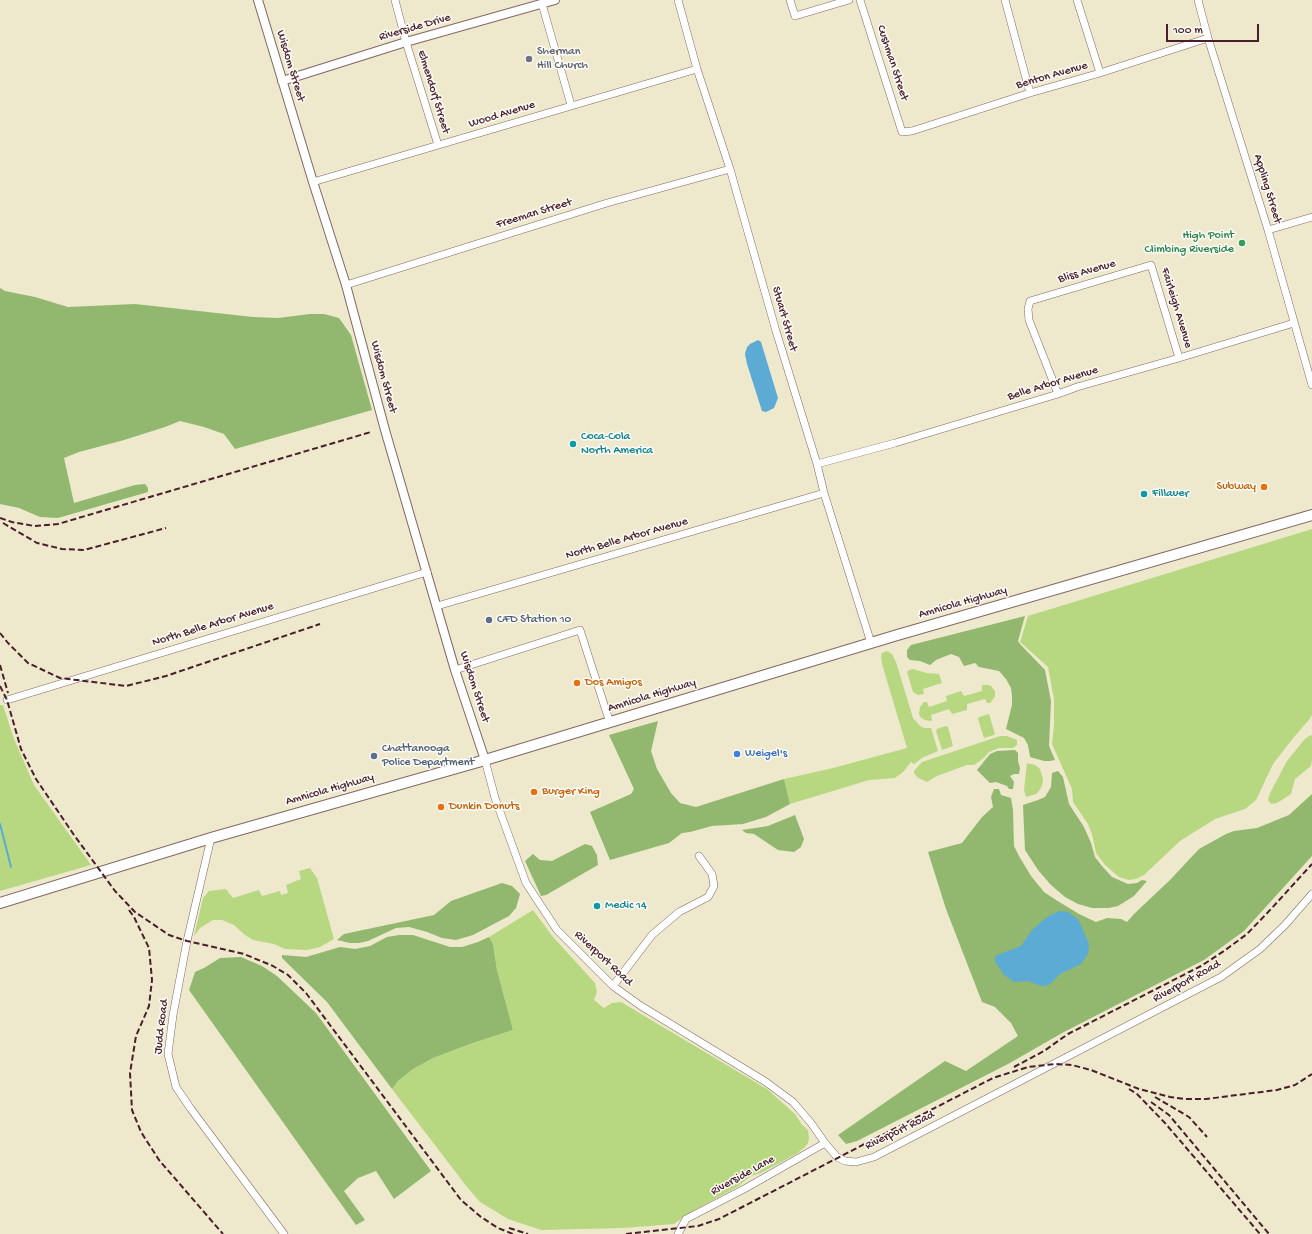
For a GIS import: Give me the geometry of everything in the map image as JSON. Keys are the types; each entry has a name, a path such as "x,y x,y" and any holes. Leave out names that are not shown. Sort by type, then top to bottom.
{"main road":[{"name":"Amnicola Highway","path":"0,903 211,838 485,760 871,643 1312,515"}],"street":[{"name":"Wisdom Street","path":"258,0 346,285 385,430 455,670 485,760"},
{"name":"Elmendorf Street","path":"395,0 406,42 438,145"},
{"name":"Riverside Drive","path":"282,81 406,42 541,2 555,0"},
{"name":"Stuart Street","path":"678,0 697,69 730,169 776,331 817,464 824,493 871,643"},
{"path":"790,0 795,16 849,0"},
{"name":"Cushman Street","path":"860,0 902,132"},
{"path":"1005,0 1030,93"},
{"path":"1077,0 1100,73"},
{"name":"Appling Street","path":"1198,0 1208,38 1268,230 1312,385"},
{"path":"541,2 571,105"},
{"name":"Benton Avenue","path":"902,132 912,131 1208,38"},
{"name":"Wood Avenue","path":"313,182 697,69"},
{"name":"Freeman Street","path":"346,285 607,203 730,169"},
{"path":"1268,230 1312,217"},
{"name":"Bliss Avenue","path":"1058,394 1029,320 1028,309 1030,301 1151,265"},
{"name":"Fairleigh Avenue","path":"1151,265 1179,358"},
{"name":"Belle Arbor Avenue","path":"817,464 896,443 1077,387 1294,323"},
{"name":"North Belle Arbor Avenue","path":"436,606 824,493"},
{"name":"North Belle Arbor Avenue","path":"7,700 426,572"},
{"path":"455,670 580,630 610,722"},
{"name":"Riverport Road","path":"485,760 503,821 526,883 557,930 613,986 641,1006 766,1082 793,1102 811,1123 825,1143 838,1157 845,1161 856,1162 874,1157 1221,977 1260,949 1285,925 1312,894"},
{"name":"Judd Road","path":"211,838 187,941 168,1054 176,1087 284,1234"},
{"path":"613,986 652,934 679,912 708,897 714,886 712,874 699,856"},
{"name":"Riverside Lane","path":"678,1234 686,1219 746,1188 825,1143"}],"green space":[{"path":"0,288 5,291 35,297 68,307 135,304 253,317 278,318 310,314 324,314 339,318 351,335 372,410 235,449 224,434 180,421 64,458 74,503 135,485 145,484 148,488 148,492 58,518 40,517 19,508 0,504"},
{"path":"1312,529 1312,715 1273,764 1256,800 1245,809 1215,819 1180,841 1144,875 1136,879 1129,880 1119,877 1105,865 1096,853 1088,824 1073,802 1072,789 1052,744 1054,699 1048,667 1020,642 1028,616"},
{"path":"1025,616 1018,641 1045,670 1051,701 1049,746 1055,760 1050,761 1030,757 1028,745 1024,738 1006,729 1012,705 1012,696 1011,688 999,671 979,667 975,663 964,666 959,657 951,654 936,660 930,665 920,661 910,660 907,657 907,650 911,645"},
{"path":"887,651 892,654 896,662 913,718 920,726 924,728 931,728 938,751 922,758 914,764 911,762 903,772 895,778 869,780 790,804 784,779 833,768 907,748 882,664 881,655"},
{"path":"913,669 927,673 939,674 942,683 923,689 924,694 918,695 913,692 907,672"},
{"path":"982,685 991,686 995,691 995,697 990,703 987,703 985,699 967,704 967,710 952,714 949,709 931,715 931,721 920,717 920,707 924,702 927,702 929,707 947,701 946,696 961,691 964,696 982,691"},
{"path":"0,705 3,705 14,739 34,785 91,865 0,891"},
{"path":"989,714 995,734 984,738 978,719 979,717"},
{"path":"658,721 651,751 657,769 671,793 680,803 696,807 784,779 790,804 766,817 743,824 712,826 682,833 669,843 610,860 590,812 631,794 634,789 609,735"},
{"path":"946,726 948,727 953,746 942,750 936,731 937,729"},
{"path":"1312,735 1311,766 1295,779 1291,794 1277,803 1271,804 1268,800 1270,793 1287,761 1304,740"},
{"path":"1000,736 1007,736 1017,740 1017,745 1013,748 999,748 989,752 984,758 974,765 967,765 937,776 927,782 917,777 914,773 922,762"},
{"path":"1015,750 1018,753 1020,768 1019,774 1010,776 1014,782 1013,789 1009,789 1007,786 996,782 990,783 977,770 990,754 997,751"},
{"path":"1027,763 1035,765 1040,769 1043,779 1042,786 1039,791 1036,794 1026,797 1024,790"},
{"path":"1058,771 1063,777 1069,804 1084,827 1095,857 1102,866 1112,877 1128,884 1137,883 1142,880 1147,881 1134,896 1118,906 1109,908 1092,908 1078,904 1065,897 1051,885 1038,870 1025,850 1023,805 1045,797 1051,787 1052,773"},
{"path":"994,789 999,789 1001,795 1011,798 1013,810 1014,846 1031,876 1044,892 1079,914 1096,922 1107,918 1121,919 1127,922 1199,849 1226,834 1234,831 1257,828 1289,815 1312,794 1312,856 1244,931 1204,960 1064,1032 1008,1064 857,1141 846,1144 838,1135 945,1061 966,1071 1018,1036 1011,1023 995,1007 982,1002 946,909 928,852 962,843 982,817 993,807 991,797"},
{"path":"795,815 804,839 801,847 794,852 778,850 754,834 746,833 742,830 768,826"},
{"path":"585,844 592,846 597,855 598,865 546,895 541,896 525,861 533,854 540,860 552,861"},
{"path":"310,868 317,878 334,939 320,947 307,950 285,949 274,944 253,940 234,925 222,920 213,920 200,928 194,936 203,898 209,891 226,889 233,898 259,890 262,896 280,891 281,895 288,893 286,885 301,879 299,871"},
{"path":"502,883 512,886 520,894 516,908 509,916 473,935 456,940 442,938 409,927 396,928 368,941 359,943 350,943 337,940 344,934 434,915 451,901"},
{"path":"533,910 553,937 595,983 597,992 594,1000 604,1008 612,1003 621,1002 767,1089 795,1114 802,1125 808,1130 808,1143 804,1148 761,1173 751,1176 737,1187 689,1213 674,1224 624,1228 541,1230 508,1219 480,1202 392,1089 398,1081 413,1069 433,1058 513,1030 497,970 493,944 489,937"},
{"path":"413,935 450,947 462,947 489,937 493,944 497,970 513,1030 433,1058 413,1069 398,1081 392,1089 327,1002 282,958 282,955 306,957 340,947 355,949 370,946 387,937"},
{"path":"241,957 262,966 277,976 316,1013 431,1171 394,1199 376,1171 358,1178 344,1191 365,1220 356,1225 189,990 195,972 220,958"}],"water":[{"path":"758,340 761,342 778,398 774,408 766,412 762,411 745,354 747,347"},
{"path":"1059,911 1068,912 1078,919 1089,944 1088,954 1081,964 1060,974 1049,985 1041,986 1028,981 1014,982 1003,974 995,961 995,956 1021,946 1032,930 1047,917"}],"waterway":[{"path":"0,824 11,867"}],"railway":[{"path":"0,518 34,526 58,524 371,432"},
{"path":"3,523 37,543 62,549 84,550 166,528"},
{"path":"0,633 28,663 60,678 126,686 166,676 320,624"},
{"path":"0,665 8,693"},
{"path":"0,686 7,700 21,749 36,779 74,835 115,891 135,912 169,935 187,941 244,954 273,966 288,975 306,993 461,1200 481,1217 498,1228 513,1234"},
{"path":"1014,1067 1044,1051 1068,1034 1201,966 1224,951 1247,934 1312,864"},
{"path":"129,910 149,948 152,980 149,1006 136,1036 130,1073 132,1110 141,1132 159,1160 223,1234"},
{"path":"626,1234 698,1226 719,1219 993,1078 1028,1067 1055,1064 1072,1065 1091,1070 1139,1089 1170,1097 1185,1099 1206,1099 1277,1090 1295,1085 1312,1074"},
{"path":"1129,1089 1137,1094 1165,1123 1260,1234"},
{"path":"1155,1097 1189,1117 1207,1137"},
{"path":"1151,1102 1169,1115 1269,1234"},
{"path":"509,1228 528,1234"}],"place":[{"name":"Sherman Hill Church","path":"529,59"},
{"name":"High Point Climbing Riverside","path":"1242,243"},
{"name":"Coca-Cola North America","path":"573,444"},
{"name":"Subway","path":"1264,487"},
{"name":"Fillauer","path":"1144,494"},
{"name":"CFD Station 10","path":"489,620"},
{"name":"Dos Amigos","path":"577,683"},
{"name":"Weigel's","path":"737,754"},
{"name":"Chattanooga Police Department","path":"374,756"},
{"name":"Burger King","path":"534,792"},
{"name":"Dunkin Donuts","path":"441,807"},
{"name":"Medic 14","path":"597,906"}]}
